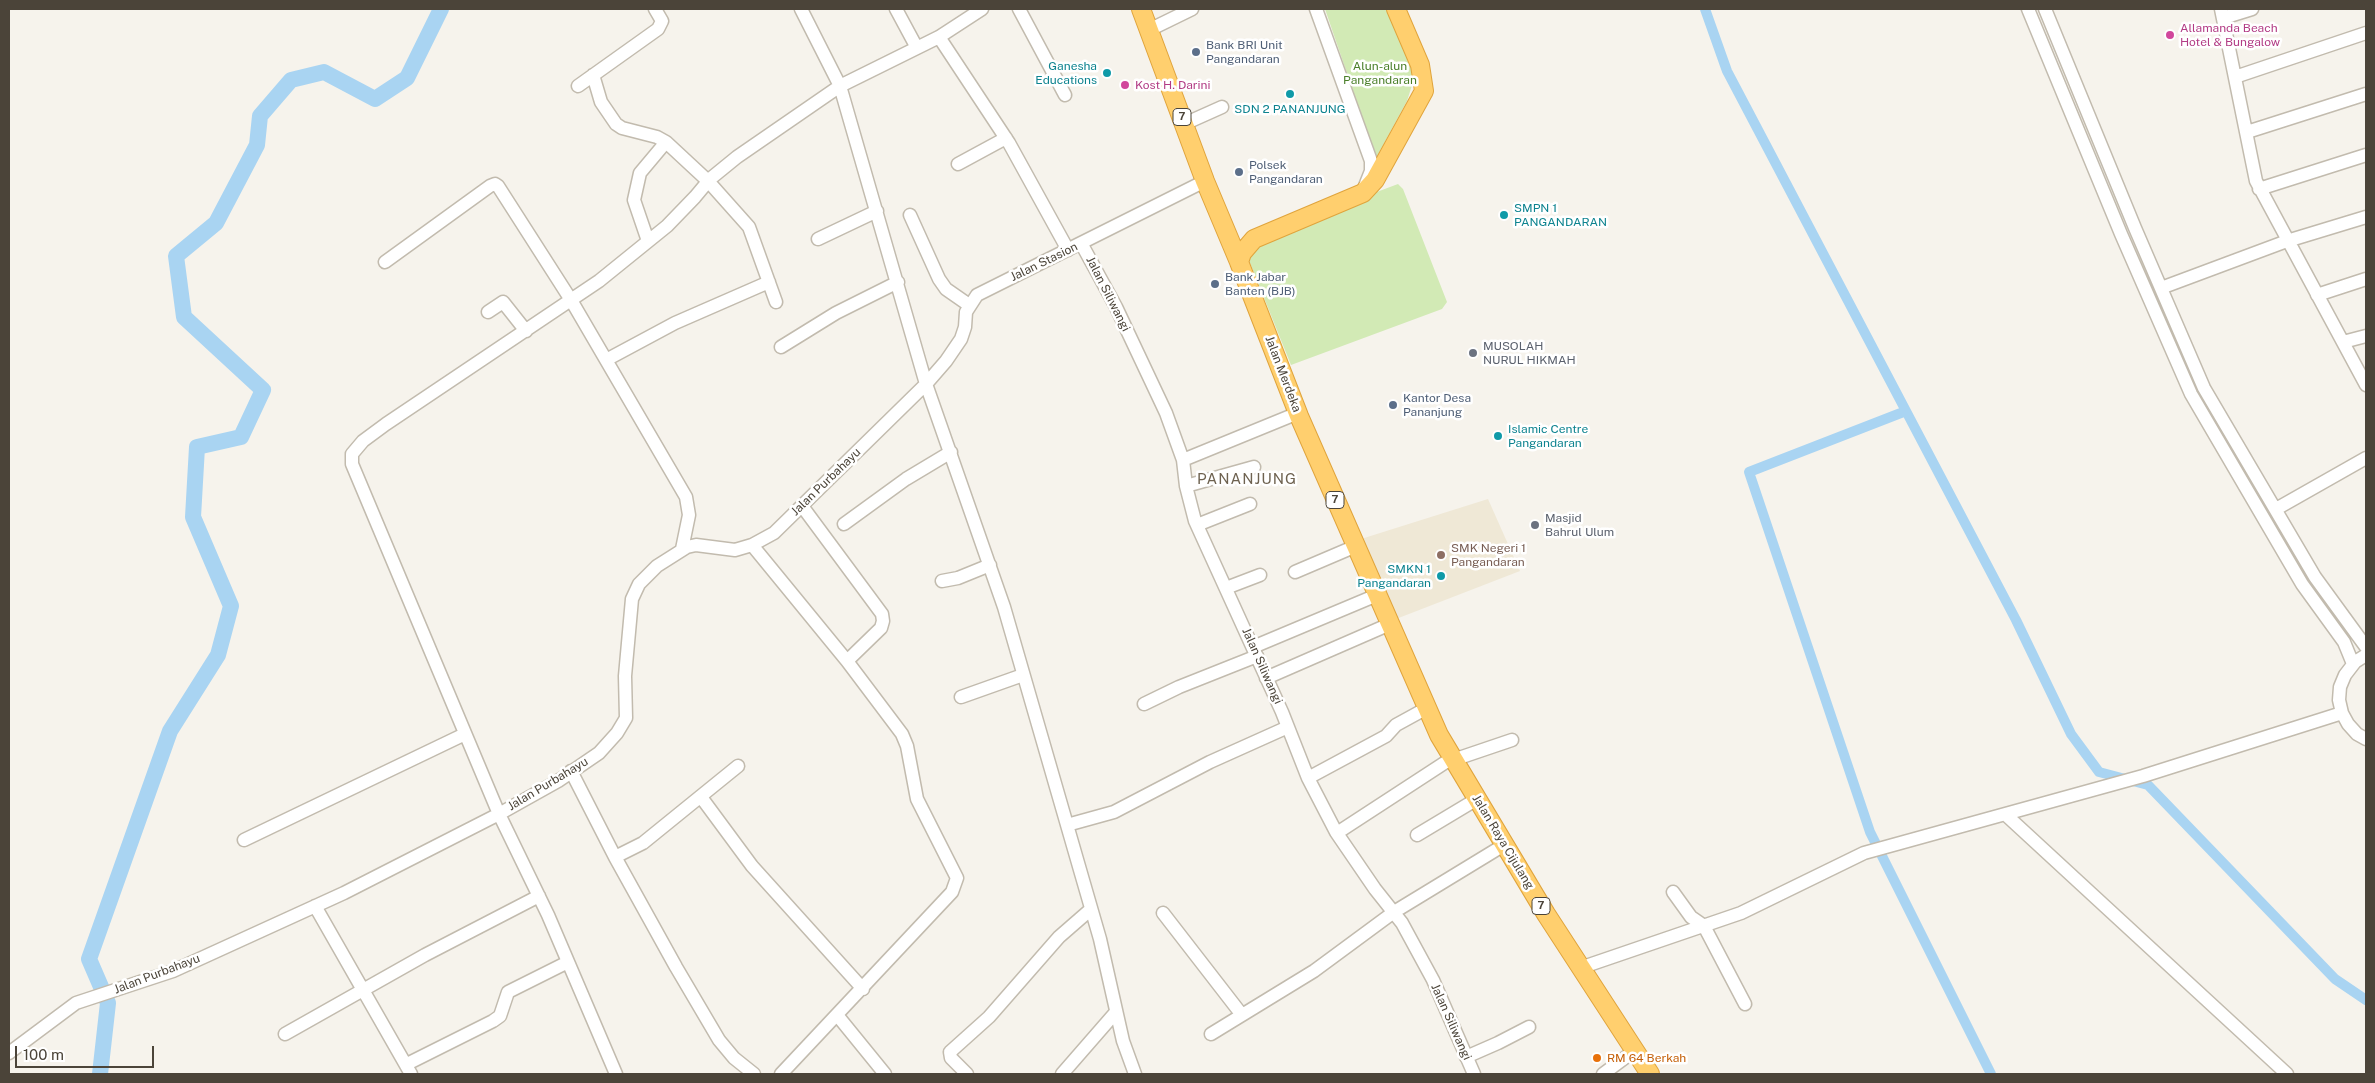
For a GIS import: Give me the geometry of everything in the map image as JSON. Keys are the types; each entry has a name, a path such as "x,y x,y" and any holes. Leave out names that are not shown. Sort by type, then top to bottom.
{"highway":[{"name":"Jalan Merdeka","path":"1141,9 1205,181 1298,413 1438,735"},
{"path":"1239,262 1242,253 1254,239 1363,192 1375,180 1424,91 1420,65 1396,9"},
{"path":"1223,225 1236,234 1254,239"},
{"name":"Jalan Raya Cijulang","path":"1438,735 1580,968 1650,1074"}],"street":[{"path":"578,86 658,29 662,21 655,9"},
{"path":"801,9 840,86 926,384 990,566 1024,675 1090,910 1100,939 1123,1041 1135,1074"},
{"path":"896,9 917,48"},
{"path":"616,1074 540,896 499,814 352,464 352,454 363,441 386,424 571,300 648,241 684,210 708,181 737,157 840,86 938,37 982,9"},
{"path":"1019,9 1065,95"},
{"path":"1150,30 1192,9"},
{"path":"1316,9 1370,160 1371,171 1363,192"},
{"path":"2028,9 2121,234 2191,394 2302,584 2344,642 2353,664"},
{"path":"2045,9 2135,228 2204,388 2315,577 2366,647"},
{"path":"2252,9 2222,14 2247,132 2253,170 2260,189 2287,241 2344,342 2366,386"},
{"path":"2235,77 2366,33"},
{"name":"Jalan Siliwangi","path":"938,37 1006,138 1068,250"},
{"path":"593,75 601,102 616,124 622,128 657,136 663,145 708,181 749,226 776,302"},
{"path":"2247,132 2366,94"},
{"path":"1184,124 1222,107"},
{"path":"958,164 1006,138"},
{"path":"648,241 634,200 640,174 663,145"},
{"path":"2260,189 2366,155"},
{"name":"Jalan Stasion","path":"969,305 978,295 1205,181"},
{"path":"386,262 445,218 496,184 571,300 688,502 690,515 682,549"},
{"path":"818,240 877,211"},
{"path":"910,215 939,279 946,289 969,305 966,312 965,327 955,349 926,384"},
{"path":"2161,288 2287,241 2366,217"},
{"path":"2121,234 2135,228"},
{"name":"Jalan Siliwangi","path":"1081,243 1116,307 1162,404 1183,460 1186,486 1197,525 1255,651 1308,778 1337,833 1375,889 1402,923 1433,980 1474,1074"},
{"path":"2317,295 2366,279"},
{"path":"606,360 675,323 770,282"},
{"path":"782,346 836,314 898,282"},
{"path":"488,312 503,302 526,331"},
{"path":"2344,342 2366,336"},
{"name":"Jalan Purbahayu","path":"9,1053 76,1003 173,971 315,906 499,814 599,753 617,733 626,718 625,676 632,599 639,584 657,566 682,549 696,545 735,550 752,545 774,533 926,384"},
{"path":"1183,460 1298,413"},
{"path":"844,524 906,479 951,452"},
{"path":"2276,509 2366,458"},
{"path":"1186,486 1254,467"},
{"path":"1197,525 1250,504"},
{"path":"802,506 882,614 881,628 847,661"},
{"path":"752,545 847,661 905,740 918,799 957,878 952,892 863,989 781,1074"},
{"path":"1295,572 1356,546"},
{"path":"942,581 958,578 990,566"},
{"path":"1226,588 1260,575"},
{"path":"1144,704 1377,595"},
{"path":"1266,678 1390,624"},
{"path":"2366,656 2353,664 2345,675 2340,687 2339,700 2342,713 2348,724 2357,734 2366,739"},
{"path":"961,697 1024,675"},
{"path":"1308,778 1386,736 1396,725 1427,708"},
{"path":"1580,968 1741,914 1864,853 2143,776 2342,713"},
{"path":"1067,825 1114,812 1210,762 1288,727"},
{"path":"244,840 466,734"},
{"path":"1337,833 1453,759 1512,740"},
{"path":"615,857 643,843 738,766"},
{"path":"571,771 615,857 719,1040 734,1058 754,1074"},
{"path":"701,797 752,866 863,989"},
{"path":"1416,835 1477,799"},
{"path":"2006,815 2287,1074"},
{"path":"1211,1034 1334,958 1394,912 1504,845"},
{"path":"1673,892 1691,918 1704,926 1745,1004"},
{"path":"285,1034 425,955 540,896"},
{"path":"315,906 408,1071 500,1016 508,992 568,962"},
{"path":"966,1074 950,1058 950,1052 989,1017 1059,937 1090,910"},
{"path":"1162,912 1242,1014"},
{"path":"1062,1074 1116,1012"},
{"path":"837,1015 885,1074"},
{"path":"1466,1056 1498,1044 1529,1026"},
{"path":"1603,1074 1634,1051"}],"shaded area":[{"name":"SMK Negeri 1 Pangandaran","path":"1488,499 1520,571 1396,619 1361,539"}],"green space":[{"name":"Alun-alun Pangandaran","path":"1325,9 1388,9 1413,73 1413,82 1407,101 1376,158"},
{"path":"1398,184 1403,189 1447,302 1442,309 1291,365 1248,258 1250,249 1342,205"}],"waterway":[{"path":"100,1074 108,1003 89,959 170,731 218,655 231,606 193,517 197,447 241,437 263,390 184,317 176,256 216,223 257,145 260,116 291,80 324,72 375,99 407,78 441,9"},
{"path":"1705,9 1727,71 2016,620 2071,734 2099,772 2148,785 2335,979 2366,1000"},
{"path":"1906,411 1749,472 1870,832 1991,1074"}],"place":[{"name":"Allamanda Beach Hotel & Bungalow","path":"2170,35"},
{"name":"Bank BRI Unit Pangandaran","path":"1196,52"},
{"name":"Ganesha Educations","path":"1107,73"},
{"name":"Kost H. Darini","path":"1125,85"},
{"name":"SDN 2 PANANJUNG","path":"1290,94"},
{"name":"Polsek Pangandaran","path":"1239,172"},
{"name":"SMPN 1 PANGANDARAN","path":"1504,215"},
{"name":"Bank Jabar Banten (BJB)","path":"1215,284"},
{"name":"MUSOLAH NURUL HIKMAH","path":"1473,353"},
{"name":"Kantor Desa Pananjung","path":"1393,405"},
{"name":"Islamic Centre Pangandaran","path":"1498,436"},
{"name":"Masjid Bahrul Ulum","path":"1535,525"},
{"name":"SMK Negeri 1 Pangandaran","path":"1441,555"},
{"name":"SMKN 1 Pangandaran","path":"1441,576"},
{"name":"RM 64 Berkah","path":"1597,1058"}],"district":[{"name":"PANANJUNG","path":"1247,479"}]}
